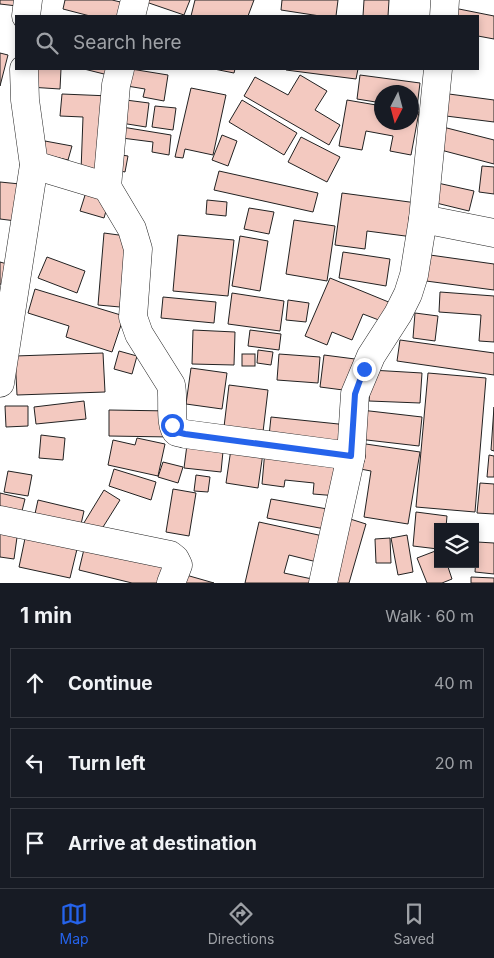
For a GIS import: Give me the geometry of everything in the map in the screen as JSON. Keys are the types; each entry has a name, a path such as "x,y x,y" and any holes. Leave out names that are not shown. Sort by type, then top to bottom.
{"street":[{"path":"26,15 28,0"},
{"path":"131,15 135,0"},
{"path":"444,15 445,0"},
{"path":"0,383 34,165 25,100 24,70"},
{"path":"120,70 116,85 108,187 132,229 138,249 133,317 139,334 171,385 173,395 172,425 177,432 185,434 351,456"},
{"path":"323,583 351,456 355,394 371,356 398,314 408,294 414,275 438,70"},
{"path":"34,165 108,187"},
{"path":"422,219 494,233"},
{"path":"0,520 170,555 178,565 171,583"}],"building":[{"path":"0,0 18,0 17,6 0,4"},
{"path":"65,0 112,0 133,5 130,15 86,15 63,9"},
{"path":"146,0 190,0 184,15 146,2"},
{"path":"195,0 254,0 248,15 191,15"},
{"path":"282,0 338,0 336,15 314,15 281,10"},
{"path":"364,0 389,0 388,15 363,15"},
{"path":"454,8 494,16 494,39 479,36 479,15 453,15"},
{"path":"0,53 8,55 0,86"},
{"path":"30,70 61,70 60,89 29,87"},
{"path":"88,70 114,70 112,76"},
{"path":"130,70 168,75 164,101 143,97 145,89 121,85"},
{"path":"219,70 235,70 234,73"},
{"path":"286,70 358,70 356,79"},
{"path":"300,75 327,91 315,110 340,125 329,145 244,96 255,77 288,95"},
{"path":"360,75 420,83 419,91 419,85 374,85 374,102 357,99"},
{"path":"191,88 226,95 213,155 185,149 183,158 175,157"},
{"path":"62,94 110,96 106,172 81,171 83,117 60,116"},
{"path":"449,94 494,100 494,122 446,116"},
{"path":"118,99 149,103 146,127 115,122"},
{"path":"242,100 297,133 284,155 229,122"},
{"path":"347,100 374,105 374,130 416,130 411,155 390,151 393,136 366,131 362,150 339,146"},
{"path":"155,106 176,108 173,130 152,127"},
{"path":"116,126 171,135 169,155 152,152 153,142 114,137"},
{"path":"443,127 494,140 494,164 437,149"},
{"path":"222,135 237,141 228,166 212,160"},
{"path":"301,137 340,157 327,182 288,162"},
{"path":"45,141 72,146 68,160 42,154"},
{"path":"115,154 128,156 125,172 112,169"},
{"path":"482,166 494,167 494,194 479,192"},
{"path":"219,171 318,193 313,212 214,190"},
{"path":"0,182 20,184 16,221 0,219"},
{"path":"433,182 474,191 469,211 428,201"},
{"path":"87,189 110,197 104,218 80,211"},
{"path":"342,193 417,203 413,237 367,231 365,249 335,245"},
{"path":"207,200 227,202 226,216 206,214"},
{"path":"249,208 274,212 269,234 244,229"},
{"path":"294,220 335,226 327,281 286,274"},
{"path":"104,233 126,236 120,307 98,305"},
{"path":"178,235 234,240 228,296 173,291"},
{"path":"240,236 268,241 260,291 232,286"},
{"path":"343,252 390,259 386,286 339,278"},
{"path":"430,255 494,264 494,290 426,281"},
{"path":"47,257 85,271 77,293 38,278"},
{"path":"0,262 7,264 3,285 0,284"},
{"path":"330,278 391,303 384,322 363,314 352,340 332,332 327,345 305,336"},
{"path":"35,289 124,316 112,352 66,337 69,326 28,313"},
{"path":"440,292 494,296 494,342 479,341 481,315 439,312"},
{"path":"232,293 284,301 280,331 228,324"},
{"path":"163,297 216,302 214,323 161,318"},
{"path":"288,300 309,303 306,322 286,320"},
{"path":"415,313 438,316 435,341 413,338"},
{"path":"193,330 235,332 234,365 192,364"},
{"path":"250,330 281,334 279,350 248,346"},
{"path":"400,340 494,353 494,375 397,361"},
{"path":"258,350 273,352 271,365 257,363"},
{"path":"119,351 137,356 132,374 114,369"},
{"path":"103,353 105,392 17,395 15,356"},
{"path":"242,354 255,354 255,366 242,366"},
{"path":"279,354 320,357 318,383 277,380"},
{"path":"324,355 355,359 351,391 320,387"},
{"path":"191,368 227,373 222,409 186,404"},
{"path":"371,370 422,373 420,403 369,401"},
{"path":"428,373 486,378 475,512 416,507"},
{"path":"229,385 268,390 263,432 224,427"},
{"path":"84,401 86,419 36,424 34,407"},
{"path":"5,406 28,406 28,426 6,427"},
{"path":"494,407 494,451 491,450"},
{"path":"109,410 171,411 171,437 109,436"},
{"path":"361,410 422,417 419,446 358,439"},
{"path":"271,417 348,425 346,445 269,436"},
{"path":"41,435 65,438 63,460 39,458"},
{"path":"188,437 224,441 221,472 184,468"},
{"path":"137,438 165,444 158,476 108,465 113,440 135,445"},
{"path":"232,442 264,446 258,488 226,483"},
{"path":"359,443 420,452 408,524 364,517 371,471 355,468"},
{"path":"265,450 342,457 338,496 313,494 314,483 285,480 284,487 262,484"},
{"path":"489,455 494,456 494,477 487,477"},
{"path":"163,462 183,467 178,483 158,477"},
{"path":"114,469 156,482 151,500 109,486"},
{"path":"8,471 32,475 28,496 4,492"},
{"path":"196,475 210,477 208,492 194,491"},
{"path":"480,483 494,484 494,514 477,513"},
{"path":"173,489 196,493 189,536 166,532"},
{"path":"104,490 120,500 98,535 82,526"},
{"path":"0,493 25,499 21,515 0,510"},
{"path":"271,499 333,510 330,530 267,518"},
{"path":"38,500 84,511 79,533 33,523"},
{"path":"416,512 447,516 446,523 434,523 434,549 413,546"},
{"path":"344,517 366,524 349,583 337,583 326,580"},
{"path":"259,522 323,536 317,562 289,555 284,573 312,579 311,583 245,583"},
{"path":"0,527 18,530 14,559 0,557"},
{"path":"27,529 79,541 70,578 19,567"},
{"path":"407,535 413,572 398,575 391,538"},
{"path":"390,538 391,563 376,563 375,539"},
{"path":"479,542 494,543 494,574 475,572 475,568 479,568"},
{"path":"85,545 170,566 166,583 132,583 79,570"},
{"path":"434,552 434,568 448,568 452,579 442,583 427,583 417,558"},
{"path":"179,573 214,583 176,583"},
{"path":"471,577 494,578 494,583 471,583"}],"route":[{"path":"172,425 177,432 185,434 351,456 355,394 364,369"}]}
